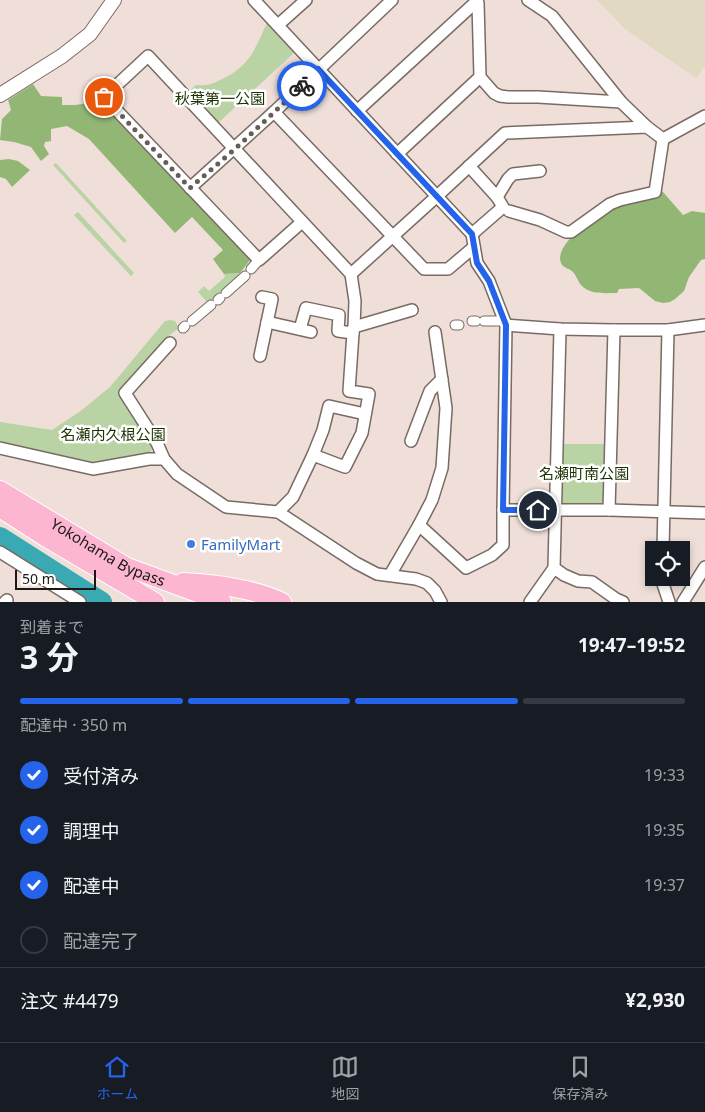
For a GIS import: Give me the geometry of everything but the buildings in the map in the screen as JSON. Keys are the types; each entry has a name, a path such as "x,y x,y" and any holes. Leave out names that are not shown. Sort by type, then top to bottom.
{"highway":[{"name":"Yokohama Bypass","path":"0,490 127,567 222,602"},
{"name":"Yokohama Bypass","path":"0,508 45,538 155,602"},
{"path":"160,580 211,584 247,590 275,598 282,602"}],"street":[{"path":"254,0 472,234 477,263 489,281 505,323 503,545 492,555 466,568 419,525"},
{"path":"278,25 306,0"},
{"path":"190,188 235,149 392,0"},
{"path":"357,111 476,0 478,3 480,76 494,93 508,97 574,98 621,102"},
{"path":"528,0 552,16 621,102 662,140"},
{"path":"0,96 62,56 88,42 90,34 109,1"},
{"path":"252,268 190,188 102,92 148,56 350,274 355,302 349,391 370,394 362,432 345,467 313,455"},
{"path":"397,154 480,76"},
{"path":"274,112 424,269 448,269 474,247"},
{"path":"662,140 705,116"},
{"path":"350,274 505,133 647,127"},
{"path":"469,166 503,206 566,232 571,232 610,204 655,192 662,140"},
{"path":"472,234 503,206 508,179 513,174 540,171"},
{"path":"183,328 219,299 302,222"},
{"path":"258,349 272,299 262,297"},
{"path":"267,322 306,331 306,308 339,315 338,331 353,330 412,310"},
{"path":"477,321 560,329 614,330 668,330 705,325"},
{"path":"530,602 554,568 560,329"},
{"path":"609,510 614,330"},
{"path":"662,541 668,330"},
{"path":"390,575 432,500 442,468 446,408 442,379 440,331"},
{"path":"171,342 125,393 157,443 164,459 177,474 226,507 278,512 356,563 377,574 416,579 427,583 435,591 441,602"},
{"path":"411,441 430,391 442,379"},
{"path":"278,512 293,497 313,455 329,406 365,414"},
{"path":"0,448 92,468 149,459 164,459"},
{"path":"503,510 609,510 705,513"},
{"path":"0,552 79,602"},
{"path":"683,602 705,567"},
{"path":"554,568 578,581 592,582 621,602"},
{"path":"664,586 669,602"}],"shaded area":[{"path":"597,0 705,0 705,66 696,78 625,29"}],"green space":[{"name":"秋葉第一公園","path":"267,23 294,53 218,123 188,92 196,85 213,83 228,76 244,64 254,50"},
{"path":"33,84 41,96 62,97 62,105 90,103 97,97 251,259 240,273 224,274 213,259 223,250 192,217 175,233 89,139 67,126 51,129 51,141 45,142 44,146 49,154 41,161 31,147 0,140 2,119 11,110 8,100"},
{"path":"0,160 18,161 30,170 12,187 6,179 0,177"},
{"path":"56,163 127,241 124,243 53,165"},
{"path":"658,189 663,192 683,215 692,211 705,213 705,259 701,260 689,277 684,291 670,302 663,303 655,301 639,288 619,289 617,293 598,293 581,285 573,272 561,263 560,256 570,239 587,222 611,206"},
{"path":"78,212 134,273 131,276 74,215"},
{"path":"240,273 231,284 208,303 198,292 204,286 209,291 225,277 224,274"},
{"name":"名瀬内久根公園","path":"165,321 175,321 179,328 166,338 119,392 152,448 150,454 91,464 0,441 0,422 52,430 82,410 110,387"},
{"name":"名瀬町南公園","path":"563,444 606,444 604,502 601,505 562,504"}],"waterway":[{"path":"0,537 102,602"}],"way so far":[{"path":"104,97 190,188 302,86"}],"place":[{"name":"FamilyMart","path":"191,544"}],"route":[{"path":"302,86 318,69 472,234 477,263 489,281 506,325 503,510 538,510"}]}
